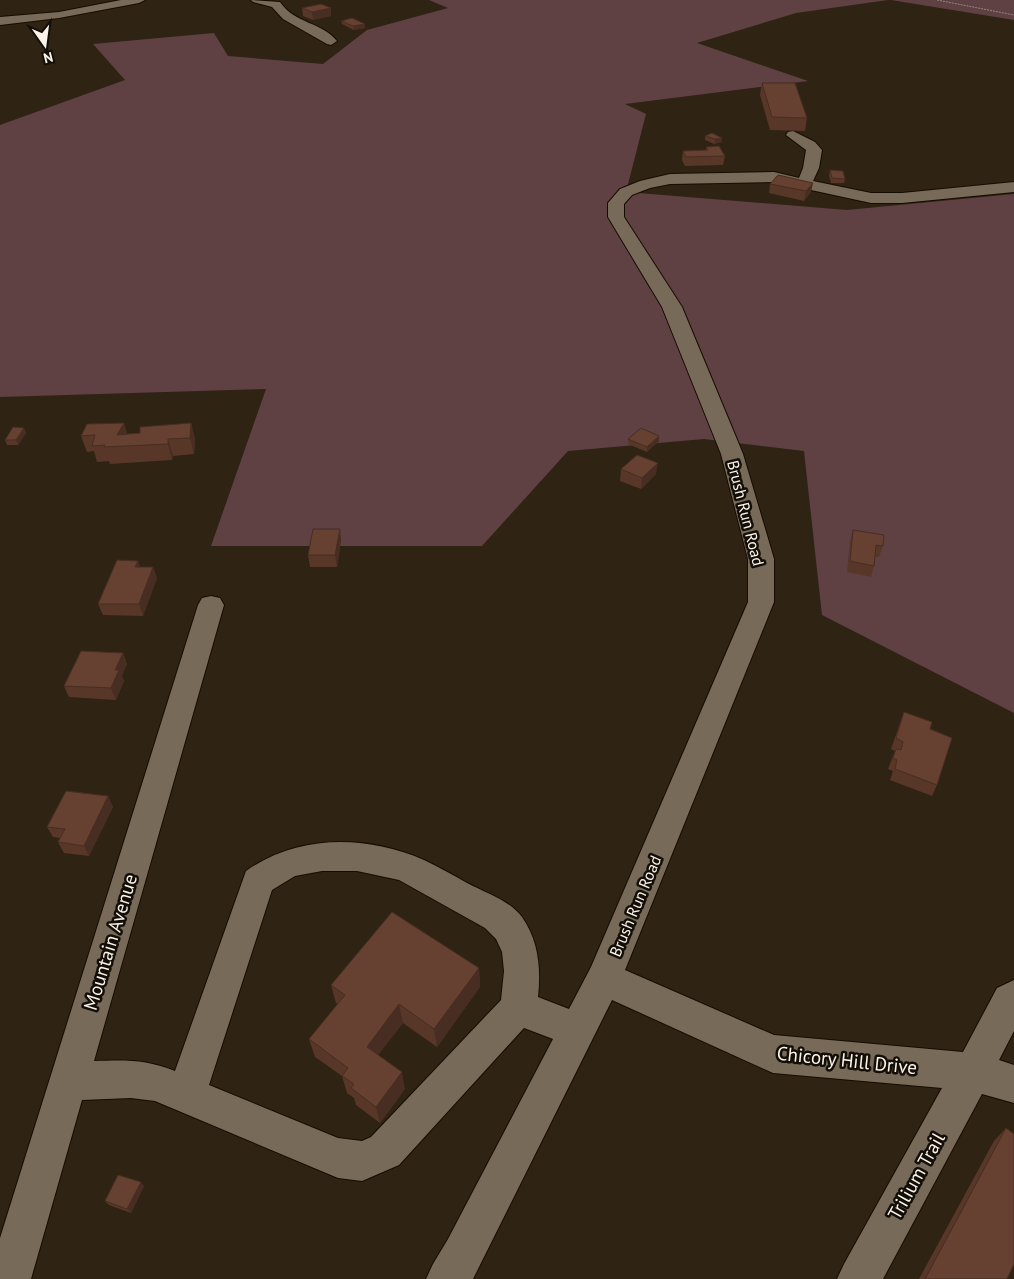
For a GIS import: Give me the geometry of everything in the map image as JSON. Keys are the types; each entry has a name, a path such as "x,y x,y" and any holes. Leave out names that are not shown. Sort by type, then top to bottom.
{"street":[{"path":"0,21 59,15 139,0"},
{"path":"257,0 276,4 286,18 314,30 331,41"},
{"path":"794,135 810,145 814,150 811,168 804,182"},
{"name":"Brush Run Road","path":"448,1279 468,1245 604,978 761,602 761,559 732,454 672,307 616,217 616,203 626,192 646,184 670,179 774,177 804,182 836,192 871,198 902,198 1014,188"},
{"name":"Mountain Avenue","path":"9,1279 211,605"},
{"path":"69,1081 131,1079 155,1082 338,1158 362,1161 385,1150 518,1008 522,985 521,956 513,933 498,917 403,866 365,858 326,855 298,860 276,868 258,881 187,1094"},
{"name":"Chicory Hill Drive","path":"604,978 773,1054 973,1072 1014,1084"},
{"name":"Trilium Trail","path":"859,1279 973,1072 1010,1000 1014,998"},
{"path":"518,1008 577,1030"}],"path":[{"path":"937,0 1014,15"}],"shaded area":[{"path":"429,0 888,0 796,13 697,43 808,81 625,104 646,114 626,192 847,210 1014,194 1014,713 822,615 804,451 704,439 568,451 482,546 211,546 266,389 0,397 0,125 125,80 93,44 214,33 228,56 323,64 367,30 448,8"},
{"path":"891,0 1014,0 1014,20"}],"building":[{"path":"321,4 331,8 312,12 302,8"},
{"path":"352,18 365,24 353,26 341,21"},
{"path":"762,83 795,83 807,118 772,117"},
{"path":"712,133 722,138 715,139 705,136"},
{"path":"719,146 725,156 686,157 683,151 708,150 706,147"},
{"path":"830,170 843,171 845,179 832,178"},
{"path":"778,175 813,183 806,191 770,184"},
{"path":"124,423 117,435 140,433 140,427 191,423 190,438 168,439 168,444 104,447 105,445 92,446 95,435 81,436 87,424"},
{"path":"13,427 24,428 16,440 5,440"},
{"path":"641,428 659,436 647,447 628,439"},
{"path":"637,455 658,463 642,478 621,469"},
{"path":"313,529 340,529 335,555 308,555"},
{"path":"853,530 884,535 883,546 876,545 874,566 850,561"},
{"path":"117,560 138,561 135,567 153,567 139,604 98,604"},
{"path":"81,651 123,653 115,670 119,670 111,688 64,686"},
{"path":"904,712 932,722 930,729 952,738 937,785 895,769 897,760 893,758 896,749 901,750 903,742 896,738"},
{"path":"66,791 108,796 84,846 58,842 65,829 47,827"},
{"path":"392,912 479,968 434,1029 399,1004 367,1047 402,1072 376,1107 351,1088 354,1084 342,1076 348,1068 309,1039 345,995 331,985"},
{"path":"1006,1128 1014,1134 1014,1264 1007,1279 925,1279"},
{"path":"118,1175 141,1182 127,1209 105,1201"}]}
